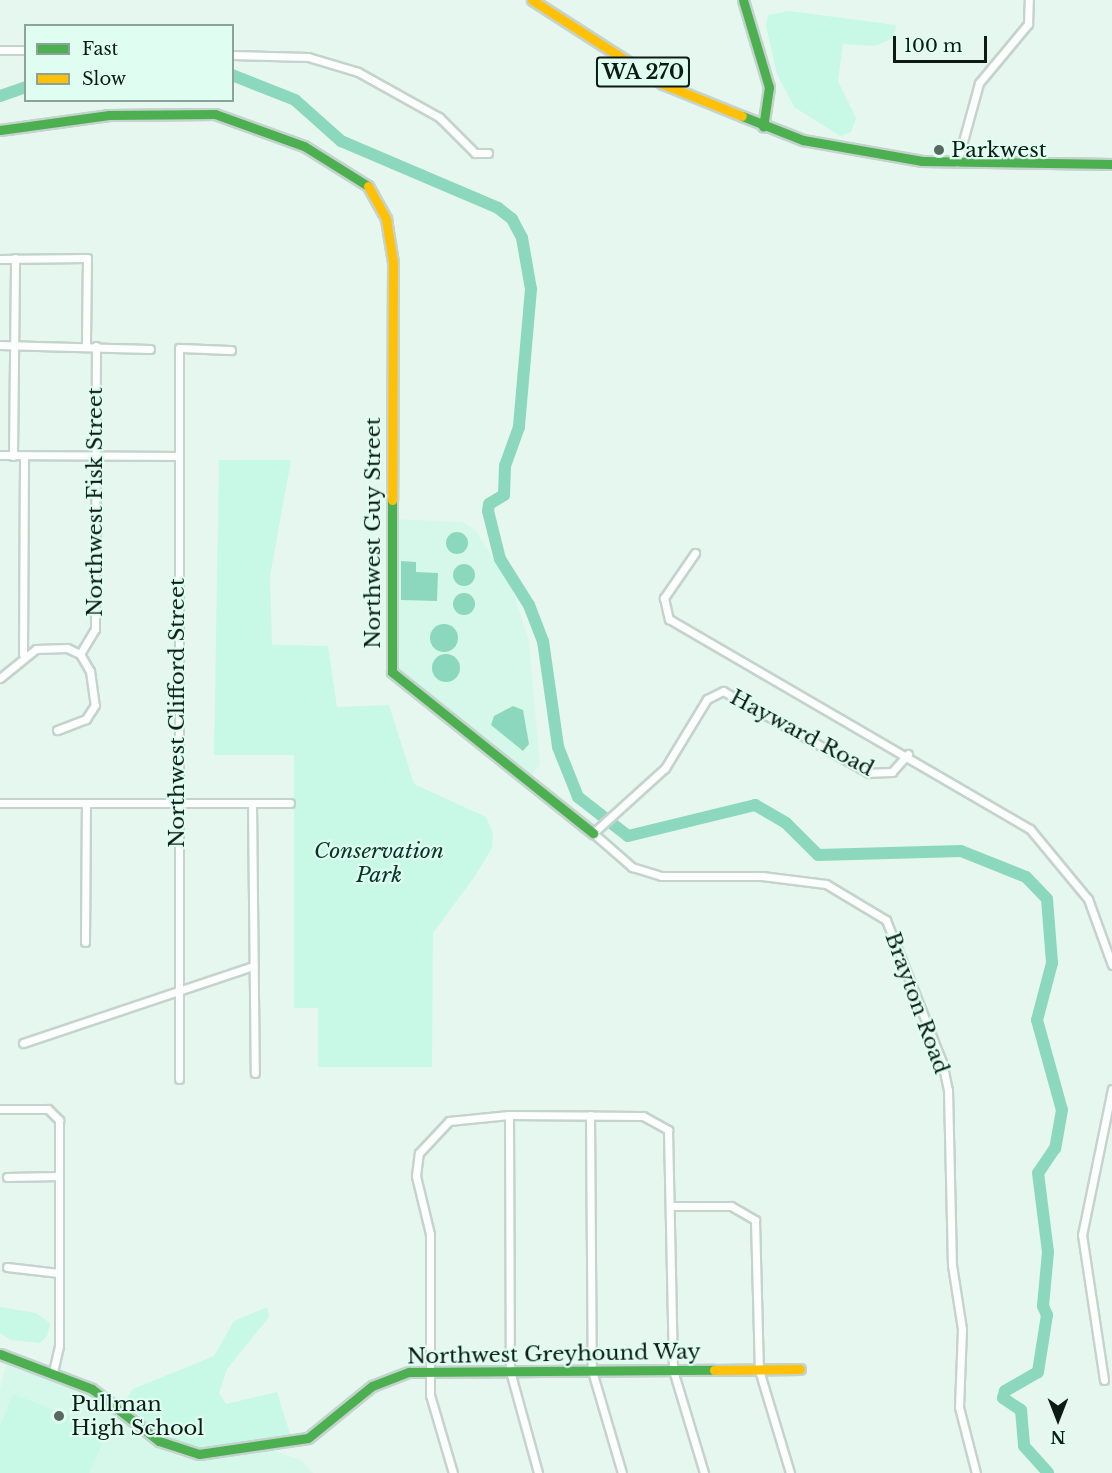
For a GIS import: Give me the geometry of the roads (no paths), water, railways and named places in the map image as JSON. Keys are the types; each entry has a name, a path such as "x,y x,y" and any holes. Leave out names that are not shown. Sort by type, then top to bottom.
{"street":[{"name":"WA 270","path":"532,0 663,84 763,127 844,150 957,163 1112,164"},
{"path":"744,0 769,87 763,127"},
{"path":"957,163 979,83 1028,24 1029,0"},
{"path":"0,50 24,50"},
{"path":"234,55 308,57 340,66 417,102 475,153 488,153"},
{"name":"Northwest Guy Street","path":"0,130 109,115 227,117 304,146 358,175 378,199 392,244 392,672 596,830"},
{"path":"13,456 15,258"},
{"path":"0,259 87,258 86,345"},
{"path":"0,345 86,345 150,349"},
{"name":"Northwest Fisk Street","path":"80,654 95,629 96,346"},
{"name":"Northwest Clifford Street","path":"179,1079 176,803 179,348 231,350"},
{"path":"0,455 178,456"},
{"path":"23,654 24,456"},
{"path":"695,553 664,598 669,618 832,717 908,754"},
{"path":"0,678 23,654 50,646 80,654 90,671 94,705 79,724 57,730"},
{"name":"Hayward Road","path":"596,830 665,768 707,699 723,691 869,773 892,772 908,754 998,807 1053,850 1088,899 1112,965"},
{"path":"0,803 290,803"},
{"path":"85,942 86,803"},
{"path":"252,804 255,1073"},
{"name":"Brayton Road","path":"596,830 632,867 651,873 762,876 826,884 886,920 942,1062 948,1090 952,1265 962,1329 959,1407 976,1473"},
{"path":"23,1043 253,966"},
{"path":"1104,1380 1082,1234 1112,1089"},
{"path":"0,1109 57,1113 58,1356 53,1373"},
{"path":"509,1115 510,1371 538,1473"},
{"path":"453,1473 430,1395 430,1234 416,1176 419,1153 449,1121 509,1115 590,1115 658,1120 671,1142 673,1370 704,1473"},
{"path":"590,1115 591,1371 622,1473"},
{"path":"7,1177 59,1176"},
{"path":"672,1206 731,1206 755,1220 759,1370 790,1473"},
{"path":"7,1267 59,1273"},
{"name":"Northwest Greyhound Way","path":"0,1354 53,1373 105,1396 168,1446 206,1454 308,1438 387,1377 430,1371 800,1369"}],"waterway":[{"path":"234,76 295,100 341,141 498,208 512,219 522,238 531,289 519,427 505,466 504,495 489,504 488,511 500,559 529,605 543,641 558,747 578,797 628,836 755,805 786,823 818,855 961,851 1026,877 1047,899 1052,963 1037,1020 1062,1110 1055,1148 1038,1173 1048,1252 1043,1306 1047,1315 1038,1372 1005,1391 1003,1398 1021,1410 1024,1446 1048,1473"},
{"path":"0,96 24,88"}],"place":[{"name":"Parkwest","path":"939,150"},
{"name":"Pullman High School","path":"59,1416"}],"park label":[{"name":"Conservation Park","path":"379,863"}]}
